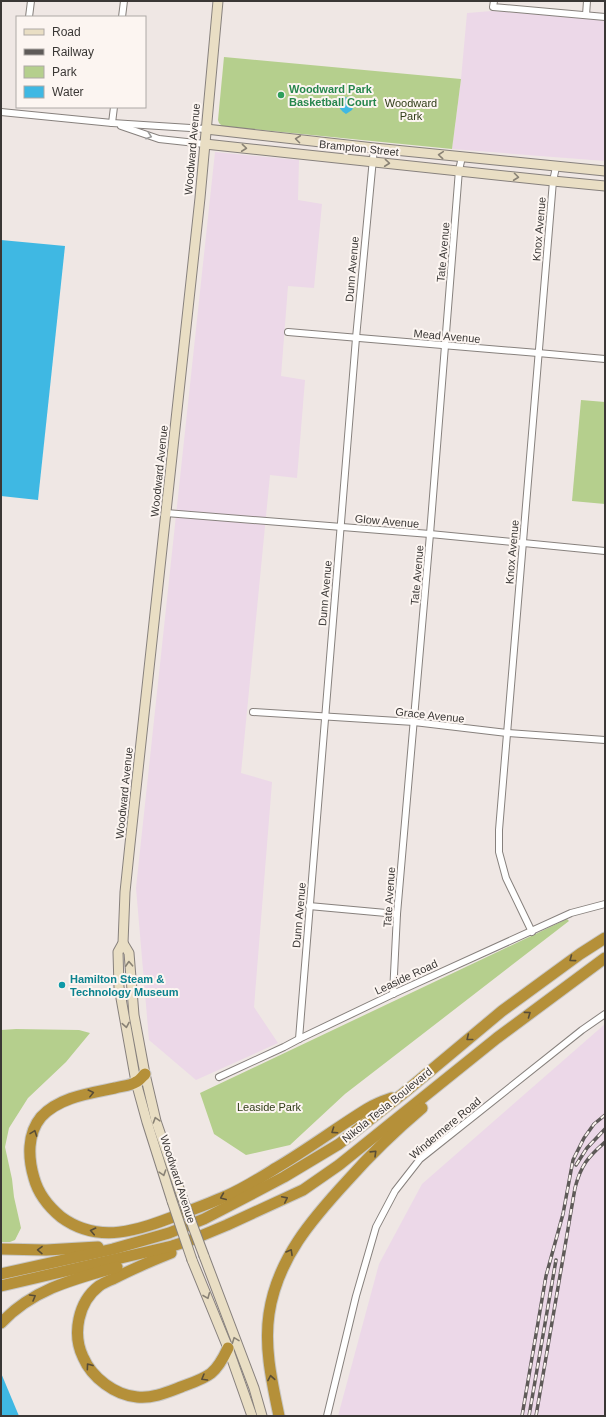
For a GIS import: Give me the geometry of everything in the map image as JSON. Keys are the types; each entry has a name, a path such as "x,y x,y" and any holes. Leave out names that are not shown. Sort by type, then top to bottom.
{"highway":[{"name":"Nikola Tesla Boulevard","path":"148,1240 204,1219 284,1177 339,1144 502,1012 580,954 605,938"},
{"name":"Nikola Tesla Boulevard","path":"159,1250 191,1240 268,1207 303,1190 339,1166 497,1038 605,958"},
{"path":"279,1416 268,1356 268,1320 274,1288 292,1248 319,1211 364,1162 412,1116 466,1069 497,1038"},
{"path":"144,1074 136,1082 73,1098 54,1106 40,1118 30,1141 30,1157 34,1178 38,1189 47,1203 57,1214 68,1222 98,1232 114,1234 165,1220 227,1196 276,1168 368,1108 405,1092"},
{"path":"228,1348 216,1369 204,1379 165,1393 138,1397 116,1391 100,1380 91,1369 83,1358 78,1342 78,1322 82,1307 90,1295 99,1286 127,1271 230,1228 268,1207"},
{"path":"1,1250 71,1249 148,1240"},
{"path":"1,1274 148,1240"},
{"path":"1,1286 159,1250"},
{"path":"2,1322 13,1310 49,1288 125,1264 159,1250"}],"main road":[{"name":"Woodward Avenue","path":"218,1 205,144 125,892 123,943 118,952 119,987 136,1082 147,1122 192,1260 228,1348 252,1416"},
{"name":"Brampton Street","path":"206,129 605,172"},
{"name":"Brampton Street","path":"205,144 605,186"},
{"name":"Woodward Avenue","path":"123,943 129,953 134,1015 140,1054 156,1121 182,1197 254,1388 262,1416"}],"street":[{"path":"29,16 31,1"},
{"path":"122,16 124,1"},
{"path":"586,15 587,1"},
{"path":"494,4 605,17"},
{"path":"20,114 21,108"},
{"path":"112,123 114,108"},
{"name":"Brampton Street","path":"1,112 112,123 206,129"},
{"name":"Brampton Street","path":"112,123 158,139 205,144"},
{"name":"Dunn Avenue","path":"300,1039 309,906 326,717 356,338 374,148"},
{"name":"Tate Avenue","path":"393,994 397,914 430,534 459,170 462,157"},
{"name":"Knox Avenue","path":"532,932 506,878 499,852 499,830 538,352 553,181 556,167"},
{"name":"Mead Avenue","path":"288,332 445,346 538,352 605,359"},
{"name":"Glow Avenue","path":"166,513 430,534 605,551"},
{"name":"Grace Avenue","path":"253,712 414,722 507,733 605,740"},
{"name":"Leaside Road","path":"219,1077 393,994 571,913 605,904"},
{"path":"309,906 397,914"},
{"name":"Windermere Road","path":"327,1416 356,1296 376,1227 395,1191 420,1159 582,1030 605,1014"}],"shaded area":[{"path":"492,11 605,19 605,161 452,149 461,79 467,13"},
{"path":"215,152 299,160 298,200 322,204 314,288 288,286 281,376 305,380 297,478 270,475 241,773 272,782 254,1007 278,1043 196,1080 149,1040 136,888"},
{"path":"605,1024 605,1416 338,1416 379,1264 422,1184"}],"green space":[{"name":"Woodward Park","path":"224,57 461,79 452,149 222,126 218,120"},
{"path":"581,400 605,402 605,504 572,501"},
{"name":"Leaside Park","path":"567,919 569,921 345,1094 290,1145 246,1155 214,1134 200,1093"},
{"path":"1,1030 79,1030 90,1033 66,1062 28,1098 9,1128 5,1147 21,1228 15,1240 10,1242 1,1242"}],"water":[{"path":"344,97 353,99 355,103 352,110 346,114 339,106 339,100"},
{"path":"1,240 65,246 38,500 1,496"},
{"path":"1,1373 19,1416 1,1416"}],"railway":[{"path":"522,1416 546,1276 563,1214 573,1160 584,1138 594,1124 605,1115"},
{"path":"576,1165 587,1148 605,1129"},
{"path":"536,1416 575,1188 580,1173 586,1162 605,1142"},
{"path":"529,1416 556,1260"}],"place":[{"name":"Woodward Park Basketball Court","path":"281,95"},
{"name":"Hamilton Steam & Technology Museum","path":"62,985"}]}
